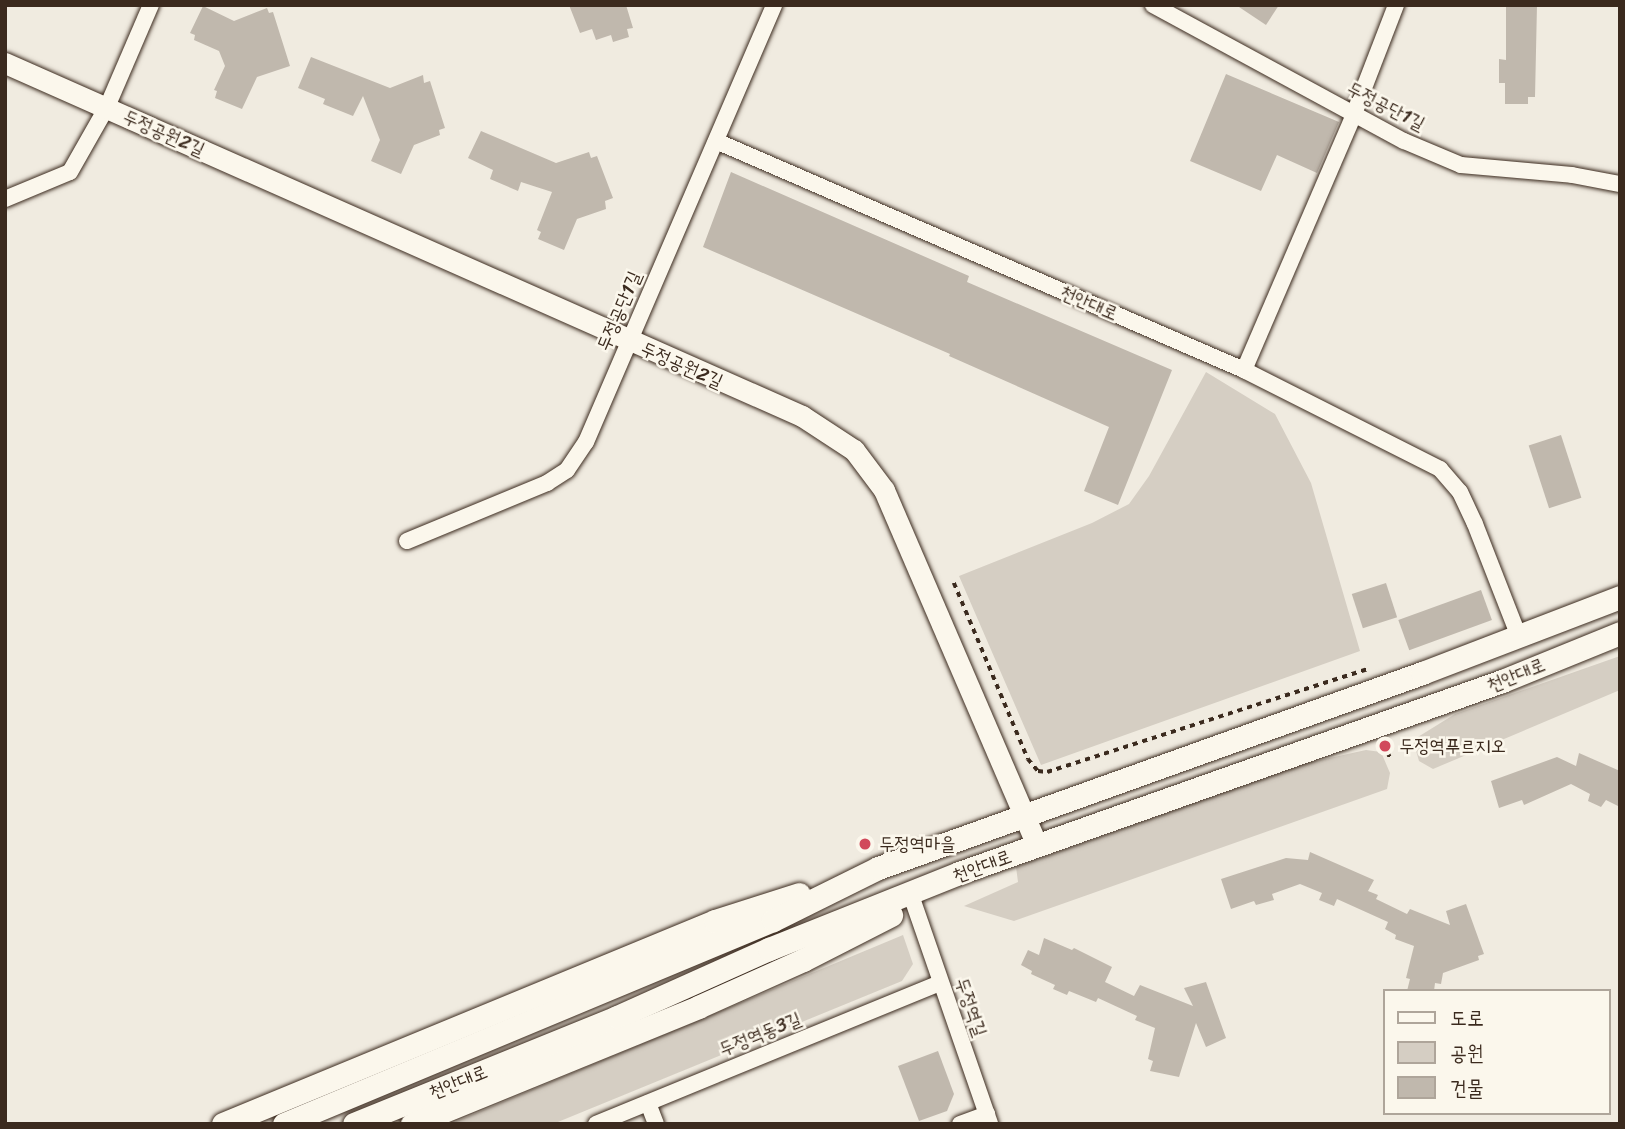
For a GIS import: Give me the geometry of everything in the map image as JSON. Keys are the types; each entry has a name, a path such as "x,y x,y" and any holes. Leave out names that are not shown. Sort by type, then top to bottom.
{"main road":[{"name":"천안대로","path":"284,1124 773,920 878,868 1518,637 1620,597"},
{"name":"천안대로","path":"354,1124 617,1017 769,949 959,873 1490,685 1620,633"},
{"path":"222,1124 715,921 878,868"},
{"path":"412,1124 698,1007 803,960 914,904 959,873"}],"street":[{"name":"두정공원2길","path":"5,198 70,172 107,107 151,5"},
{"name":"두정공단1길","path":"407,541 547,484 567,470 586,442 774,5"},
{"name":"두정공단1길","path":"1153,5 1404,141 1461,164 1572,175 1620,184"},
{"path":"1244,370 1354,114 1396,5"},
{"name":"두정공원2길","path":"5,62 802,416 854,450 884,490 1037,846"},
{"name":"천안대로","path":"716,141 1244,370 1440,469 1460,492 1470,513 1518,637"},
{"name":"두정역길","path":"914,904 988,1119"},
{"name":"두정역동3길","path":"596,1124 940,983"},
{"path":"648,1103 656,1124"},
{"path":"960,1124 988,1119"}],"path":[{"path":"954,583 1028,760 1038,771 1047,772 1374,666"},
{"path":"1388,752 1391,761"}],"green space":[{"path":"1206,372 1275,414 1311,483 1360,651 1041,765 959,576 1092,523 1129,504 1149,476"},
{"path":"1620,656 1620,690 1433,769 1419,761 1413,740 1455,714"},
{"path":"1366,750 1381,752 1390,773 1387,789 1014,921 964,906 1018,882 1016,867 1307,763"},
{"path":"903,935 913,964 902,981 553,1124 450,1124"}],"building":[{"path":"569,5 626,5 633,28 627,29 629,37 613,42 611,35 596,40 592,29 580,33"},
{"path":"1236,5 1279,5 1266,25"},
{"path":"1506,5 1537,5 1535,97 1528,97 1528,104 1505,104 1505,83 1499,83 1499,59 1506,60"},
{"path":"203,6 234,21 267,8 269,13 273,12 290,66 257,77 242,109 215,98 217,91 214,90 225,66 219,51 194,40 195,35 190,33"},
{"path":"311,57 390,88 423,75 424,83 430,81 445,128 439,130 440,135 414,145 401,174 371,161 380,140 363,96 353,116 323,104 325,99 298,88"},
{"path":"1226,74 1339,122 1317,173 1277,155 1261,191 1190,161"},
{"path":"481,131 556,163 589,152 591,158 597,156 613,198 605,201 606,209 577,219 564,250 538,239 541,232 537,230 552,192 521,182 518,191 490,179 493,170 468,158"},
{"path":"731,172 969,276 967,282 1172,370 1118,505 1084,491 1109,427 949,356 950,354 703,247"},
{"path":"1561,435 1581,498 1549,508 1529,446"},
{"path":"1386,583 1397,617 1363,628 1352,594"},
{"path":"1481,590 1492,620 1409,650 1398,620"},
{"path":"1579,753 1620,771 1620,807 1606,800 1601,807 1588,801 1590,794 1571,784 1524,805 1522,800 1499,808 1491,781 1557,757 1576,766"},
{"path":"1310,852 1374,880 1368,891 1378,895 1376,899 1407,914 1410,909 1450,925 1446,911 1466,904 1484,954 1478,956 1479,960 1443,973 1441,984 1435,983 1434,989 1408,989 1410,979 1406,978 1414,946 1395,939 1396,935 1385,929 1388,922 1337,899 1334,906 1319,900 1322,893 1300,884 1272,894 1274,900 1256,905 1254,901 1231,909 1221,879 1286,858 1308,860"},
{"path":"1044,938 1072,950 1074,948 1112,967 1105,982 1134,996 1140,985 1193,1006 1184,988 1206,982 1226,1038 1206,1047 1196,1023 1179,1077 1150,1071 1153,1061 1148,1059 1155,1028 1135,1020 1137,1016 1098,998 1096,1002 1069,991 1067,995 1053,989 1055,985 1031,974 1032,971 1021,965 1028,950 1039,955"},
{"path":"938,1051 954,1094 947,1111 919,1121 898,1066"}],"place":[{"name":"두정역푸르지오","path":"1385,746"},
{"name":"두정역마을","path":"865,844"}]}
